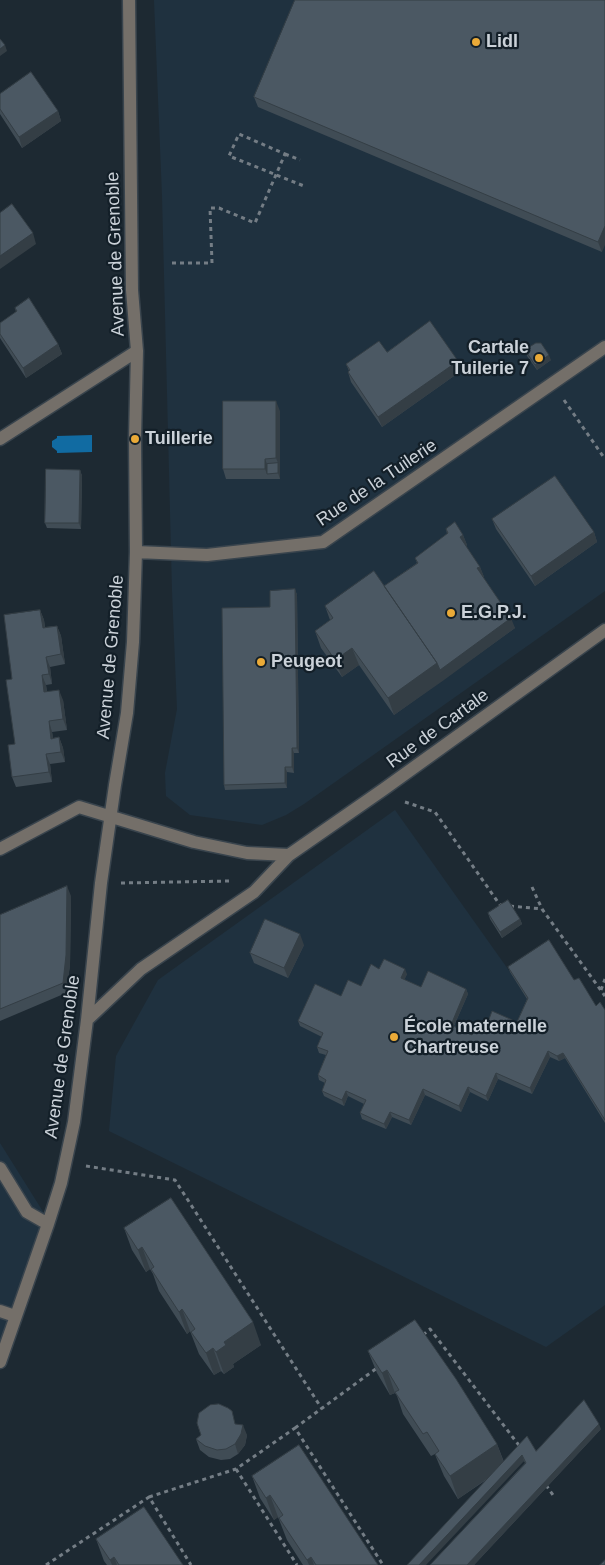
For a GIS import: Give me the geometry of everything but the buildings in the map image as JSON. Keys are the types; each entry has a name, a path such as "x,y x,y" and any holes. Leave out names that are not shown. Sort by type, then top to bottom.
{"street":[{"name":"Avenue de Grenoble","path":"0,1362 61,1183 74,1122 101,883 127,713 133,642 136,552 135,439 137,351 132,290 128,0"},
{"name":"Rue de la Tuilerie","path":"136,552 207,555 322,542 605,347"},
{"path":"0,439 137,351"},
{"name":"Rue de Cartale","path":"87,1020 141,969 254,892 290,855 605,630"},
{"path":"0,849 79,807 194,842 247,853 290,855"},
{"path":"0,1168 26,1212 48,1224"},
{"path":"0,1311 15,1316"}],"path":[{"path":"300,160 239,134 229,156 304,186"},
{"path":"172,264 212,263 210,208 219,208 255,223 285,154"},
{"path":"567,404 605,459"},
{"path":"401,803 407,802 435,812 500,905 542,909"},
{"path":"101,883 236,880"},
{"path":"532,887 542,909 605,996"},
{"path":"601,990 605,979"},
{"path":"86,1166 175,1180 322,1409"},
{"path":"423,1335 430,1329 525,1453"},
{"path":"46,1565 149,1496 236,1470 384,1363"},
{"path":"295,1428 383,1565"},
{"path":"236,1470 297,1565"},
{"path":"544,1481 553,1495"},
{"path":"149,1496 191,1565"}],"shaded area":[{"path":"154,0 605,0 605,591 304,804 286,815 262,825 190,815 166,796 165,773 177,709 172,590 162,195"},
{"path":"395,810 510,972 576,985 598,1011 605,1012 605,1305 546,1347 109,1131 116,1056 158,980"},
{"path":"0,1143 47,1218 0,1356"}],"water":[{"path":"92,435 92,452 57,453 52,447 52,441 57,436"}],"place":[{"name":"Lidl","path":"476,42"},
{"name":"Cartale Tuilerie 7","path":"539,358"},
{"name":"Tuillerie","path":"135,439"},
{"name":"E.G.P.J.","path":"451,613"},
{"name":"Peugeot","path":"261,662"},
{"name":"École maternelle Chartreuse","path":"394,1037"}]}
